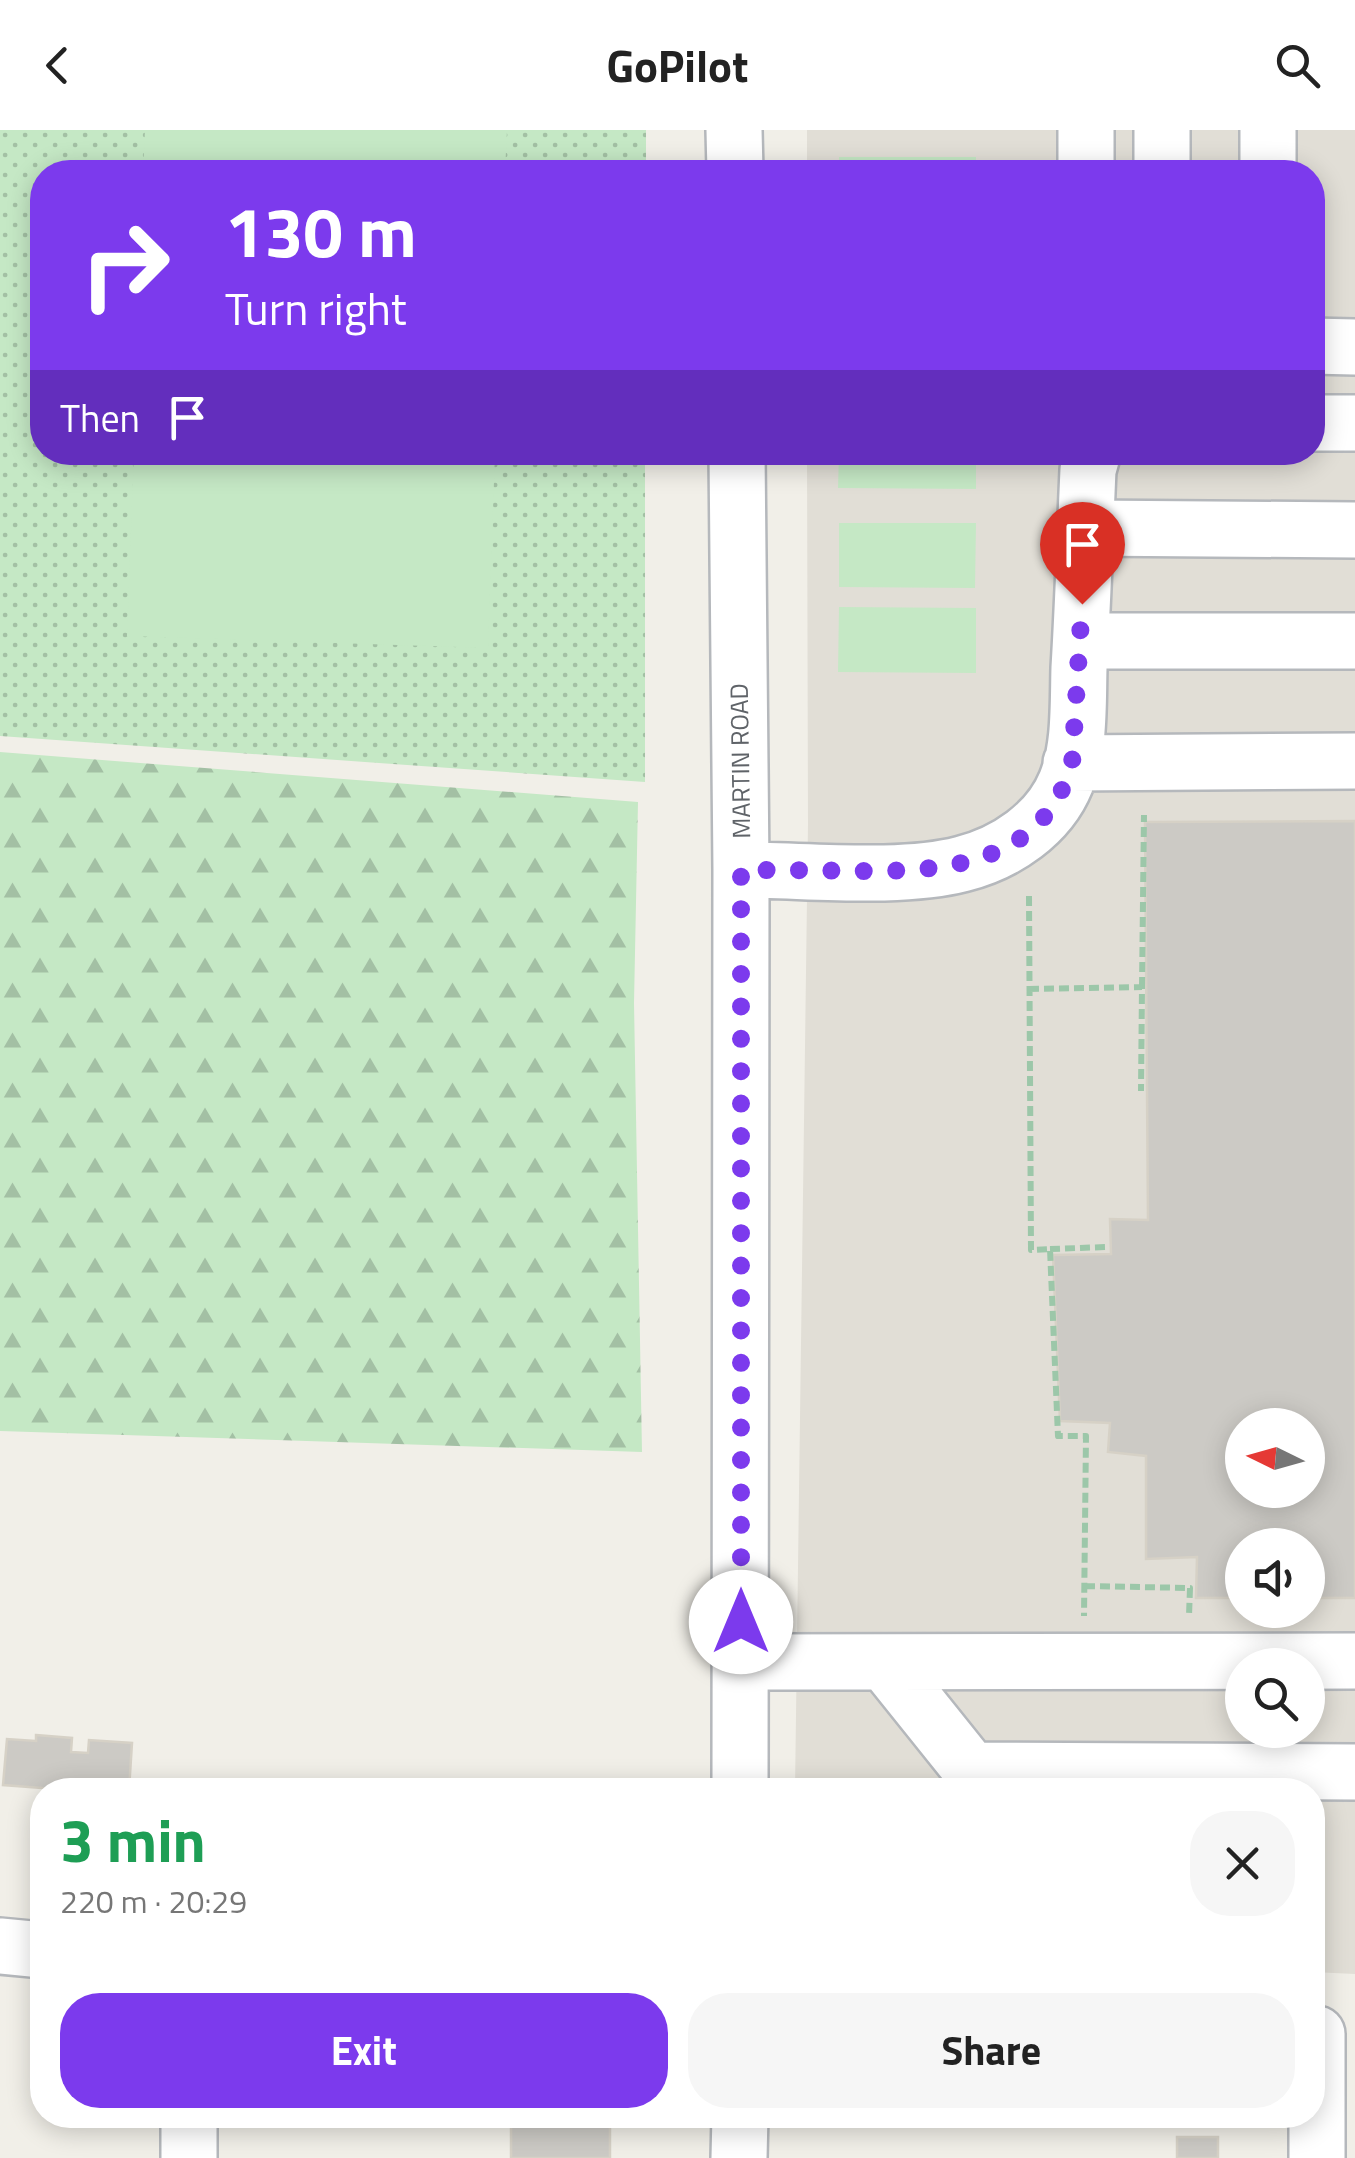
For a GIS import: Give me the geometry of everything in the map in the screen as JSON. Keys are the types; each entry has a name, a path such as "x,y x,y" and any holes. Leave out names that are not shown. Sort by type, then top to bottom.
{"street":[{"path":"734,130 735,160"},
{"path":"1086,130 1086,160"},
{"path":"1162,130 1162,160"},
{"path":"1268,130 1268,160"},
{"path":"1325,346 1355,347"},
{"path":"1325,423 1355,423"},
{"name":"MARTIN ROAD","path":"738,465 740,1778"},
{"path":"741,870 923,870 963,864 1012,844 1038,824 1066,783 1072,764 1089,465"},
{"path":"1086,528 1355,530"},
{"path":"1081,641 1355,640"},
{"path":"1072,764 1355,761"},
{"path":"741,1662 1355,1661"},
{"path":"886,1664 970,1770 1355,1772"},
{"path":"0,1946 30,1949"},
{"path":"1325,2069 1328,2035"},
{"path":"188,2128 189,2158"},
{"path":"740,2128 740,2158"},
{"path":"1317,2158 1320,2128"}],"path":[{"path":"1141,1091 1144,814"},
{"path":"1029,896 1031,1250 1107,1247"},
{"path":"1030,989 1142,987"},
{"path":"1050,1248 1058,1436 1086,1436 1084,1624"},
{"path":"1085,1586 1190,1588 1190,1623"}],"shaded area":[{"path":"807,130 1355,130 1355,1974 1325,1973 1325,1778 795,1778 808,824 807,465 1325,465 1325,160 807,160"}],"green space":[{"path":"0,130 646,130 646,160 30,160 30,465 645,465 645,782 0,736"},
{"path":"145,130 507,130 506,160 144,160"},
{"path":"839,157 976,157 976,160"},
{"path":"134,465 495,465 488,648 127,636"},
{"path":"839,465 976,465 976,489 838,488"},
{"path":"839,523 976,523 975,588 839,587"},
{"path":"839,607 976,608 976,673 838,672"},
{"path":"0,752 638,802 634,1003 642,1452 0,1431"}],"building":[{"path":"1355,821 1355,1598 1325,1598 1325,1528 1225,1528 1225,1598 1196,1598 1197,1557 1146,1559 1146,1456 1108,1452 1110,1423 1060,1421 1053,1255 1111,1254 1110,1219 1148,1220 1145,822"},
{"path":"36,1735 72,1738 71,1752 88,1753 89,1740 132,1743 130,1778 30,1778 30,1787 3,1785 7,1739 36,1741"},
{"path":"511,2128 610,2128 610,2158 511,2158"},
{"path":"1177,2137 1218,2137 1218,2158 1177,2158"}],"route":[{"path":"741,1622 741,870 943,868 987,856 1012,844 1038,824 1066,783 1072,764 1082,604"}]}
